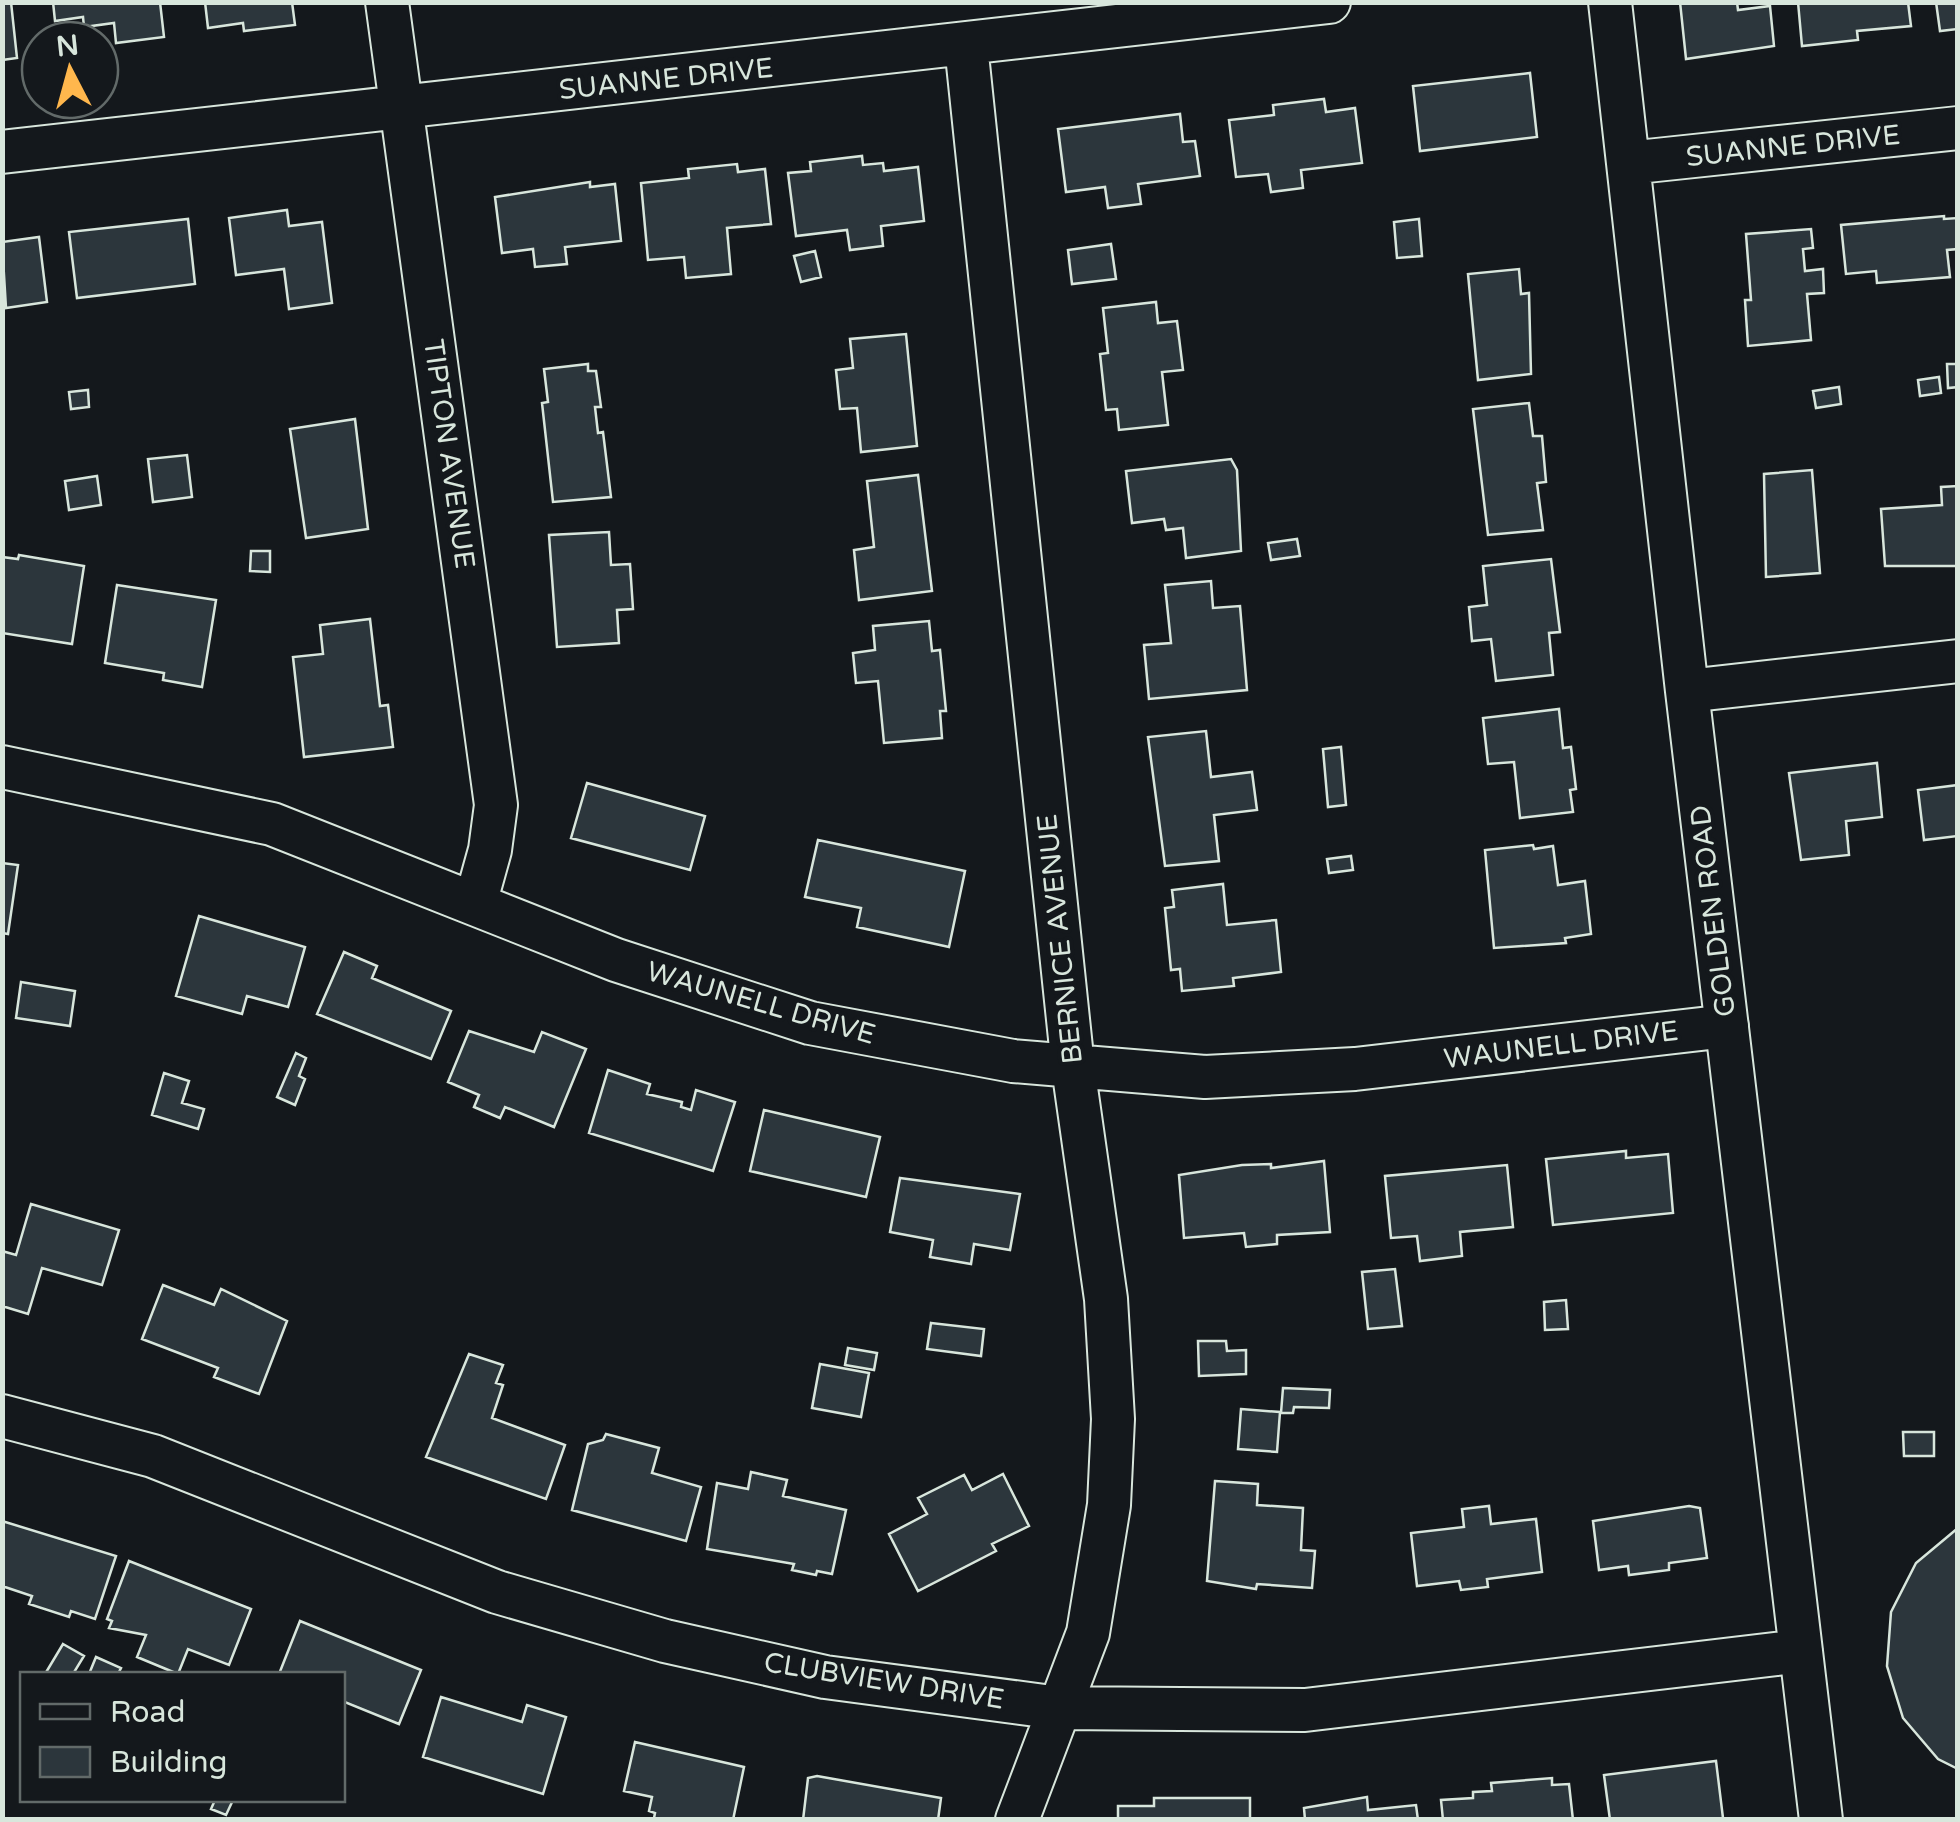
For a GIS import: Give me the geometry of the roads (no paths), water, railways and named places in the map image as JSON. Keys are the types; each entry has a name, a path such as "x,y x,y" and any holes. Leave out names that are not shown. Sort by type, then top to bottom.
{"street":[{"name":"TIPTON AVENUE","path":"387,2 496,805 490,850 475,904"},
{"name":"SUANNE DRIVE","path":"2,152 1329,2"},
{"name":"GOLDEN ROAD","path":"1610,2 1686,691 1822,1820"},
{"name":"BERNICE AVENUE","path":"966,45 1073,1067 1106,1299 1112,1420 1109,1505 1088,1632 1017,1820"},
{"name":"SUANNE DRIVE","path":"1628,164 1958,128"},
{"path":"1686,691 1958,661"},
{"name":"WAUNELL DRIVE","path":"2,767 272,824 616,960 810,1023 924,1048 1073,1067 1205,1076 1355,1069 1726,1026"},
{"name":"CLUBVIEW DRIVE","path":"2,1416 153,1456 497,1592 665,1641 824,1677 1059,1708 1305,1710 1801,1650"}]}
